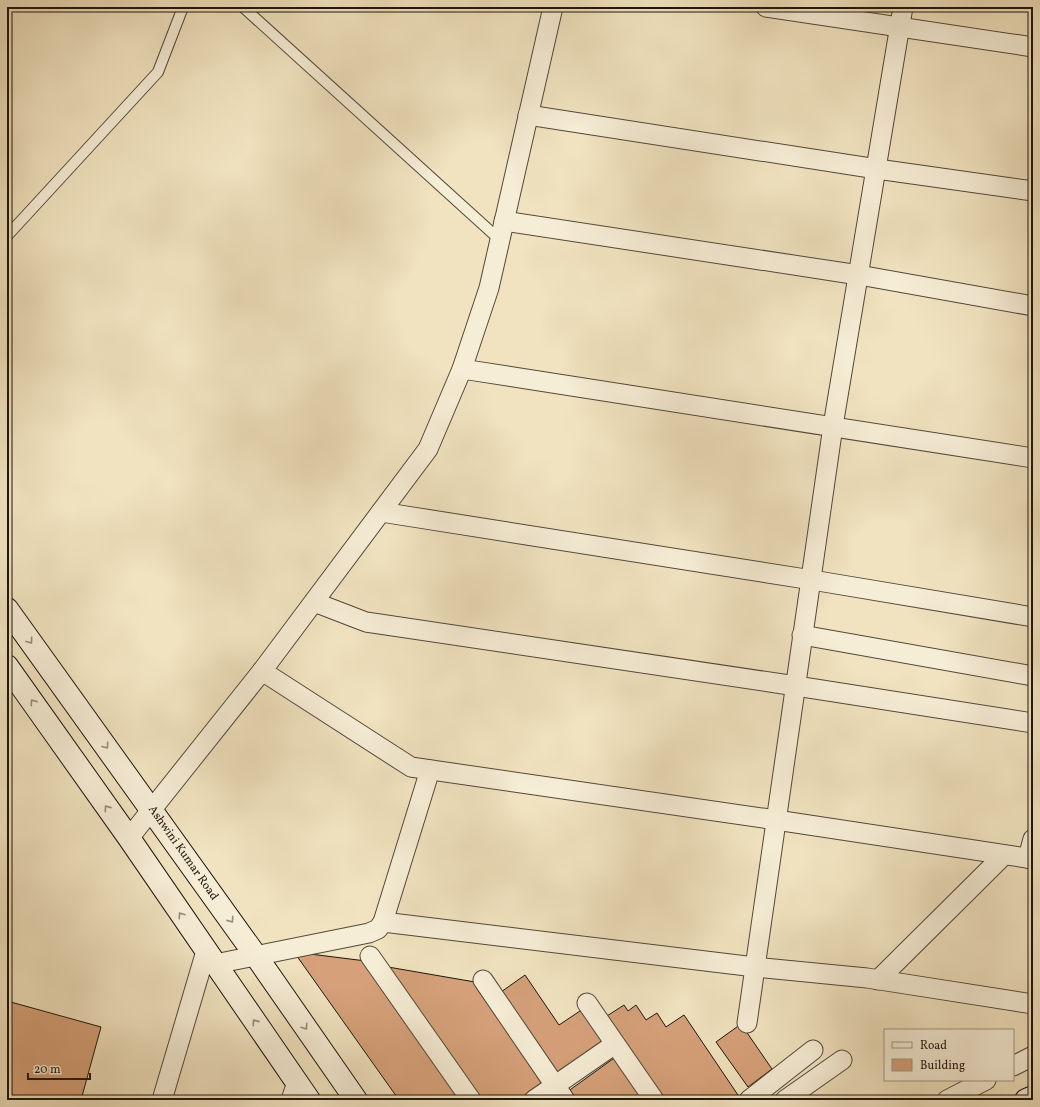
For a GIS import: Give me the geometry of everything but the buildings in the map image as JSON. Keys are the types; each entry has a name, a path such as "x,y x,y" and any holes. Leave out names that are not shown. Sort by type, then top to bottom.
{"main road":[{"name":"Ashwini Kumar Road","path":"7,609 152,809 356,1100"},
{"path":"7,666 129,838 210,958 294,1091 309,1100"},
{"path":"1026,1100 1033,1097"}],"street":[{"path":"129,838 262,671 428,449 462,368 489,288 554,7"},
{"path":"766,7 1033,47"},
{"path":"747,1023 833,426 901,27 903,7"},
{"path":"528,115 877,169 1033,191"},
{"path":"504,221 859,275 1033,306"},
{"path":"462,368 1033,458"},
{"path":"380,512 812,580 1033,617"},
{"path":"314,602 366,622 1033,723"},
{"path":"802,635 1033,676"},
{"path":"262,671 404,764 411,767 1031,859 1033,839"},
{"path":"162,1100 210,958 256,956 369,933 378,929 383,922 430,770"},
{"path":"878,980 1004,855"},
{"path":"383,922 878,980 1033,1004"},
{"path":"370,956 472,1100"},
{"path":"483,980 560,1093"},
{"path":"587,1003 654,1100"},
{"path":"534,1100 560,1093 615,1044"},
{"path":"749,1100 813,1050"},
{"path":"1014,1066 1033,1056"},
{"path":"786,1100 842,1060"},
{"path":"947,1100 984,1081"}],"lane":[{"path":"7,236 158,72 183,7"},
{"path":"243,7 500,240"}]}
